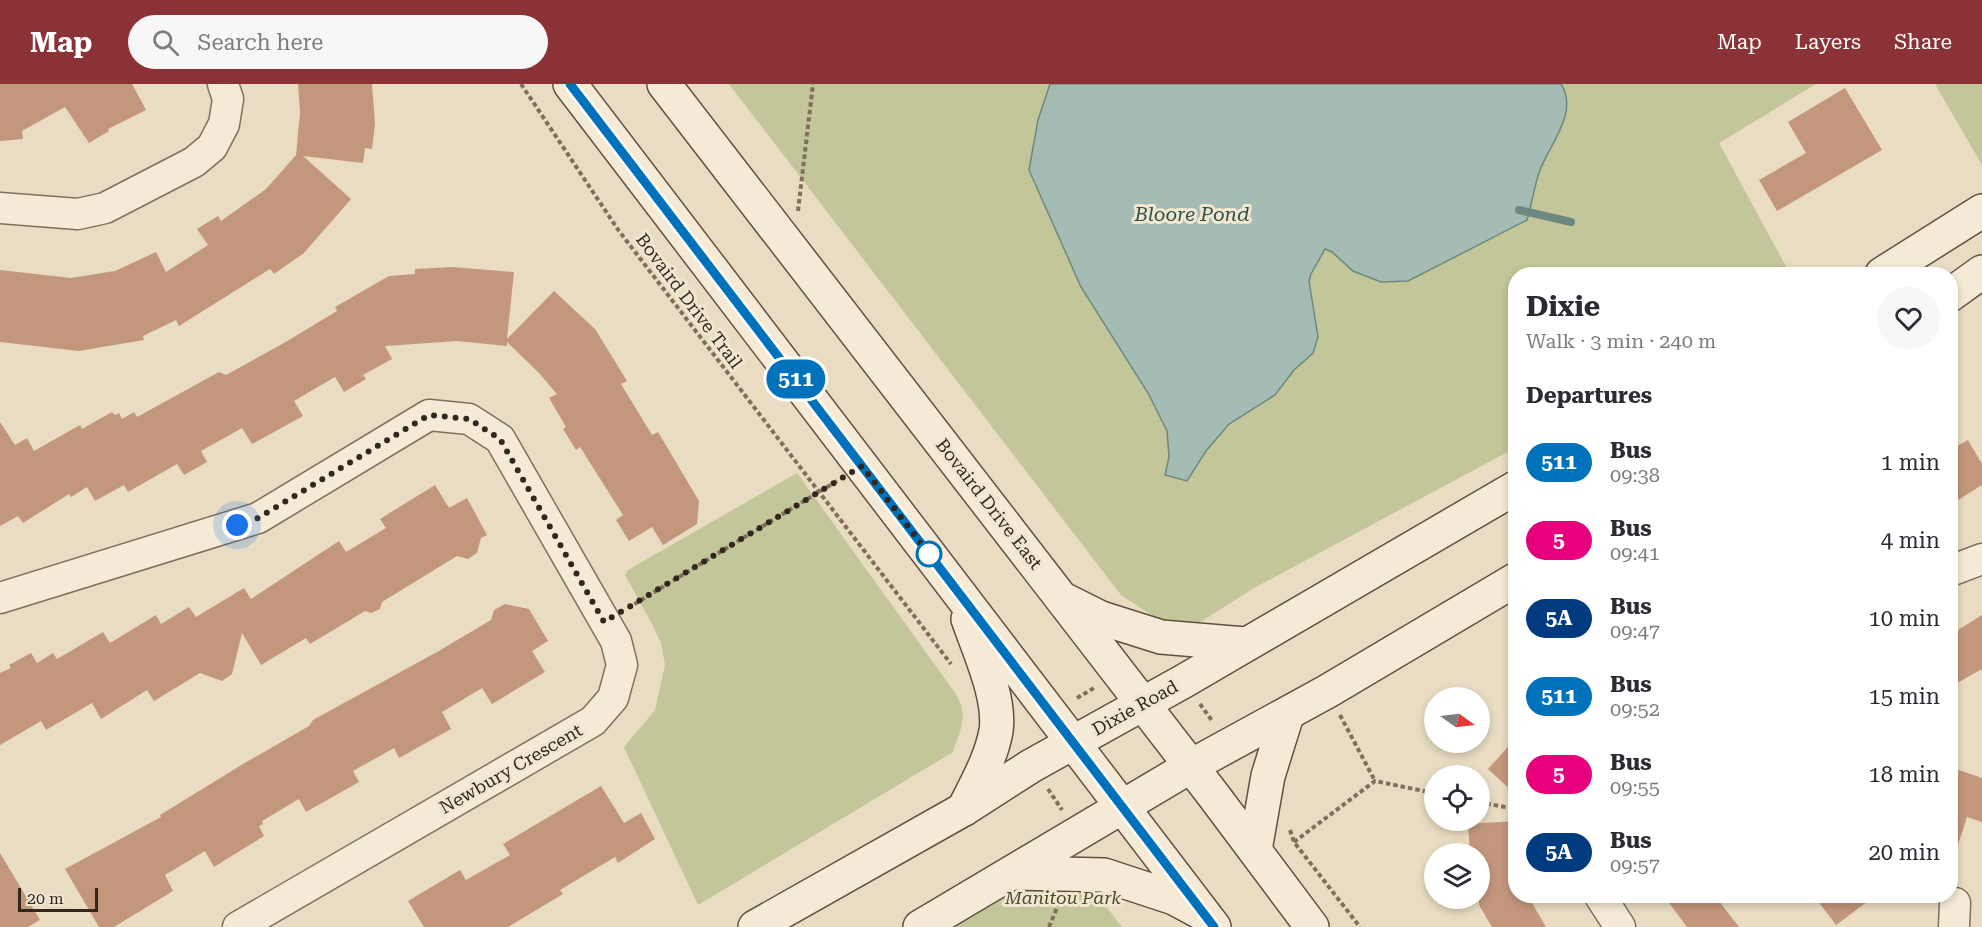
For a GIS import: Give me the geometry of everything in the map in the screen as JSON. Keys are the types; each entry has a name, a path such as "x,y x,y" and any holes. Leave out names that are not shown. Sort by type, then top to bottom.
{"main road":[{"path":"570,84 1209,921"},
{"name":"Bovaird Drive East","path":"664,84 1191,766 1312,927"},
{"path":"1903,267 1982,211"},
{"path":"1958,289 1982,272"},
{"name":"Dixie Road","path":"755,927 964,809 1031,766 1184,681 1508,492"},
{"path":"920,927 1191,766 1287,715 1508,584"},
{"path":"960,595 993,692 996,730 990,755 964,809"},
{"path":"1061,598 1101,618 1161,637 1245,644"},
{"path":"1255,850 1268,776 1287,715"},
{"path":"1012,873 1104,875 1174,898 1209,921"}],"street":[{"path":"0,208 78,214 105,208 194,162 212,147 224,124 228,99 223,84"},
{"name":"Newbury Crescent","path":"0,598 258,518 429,415 469,419 500,439 615,641 622,665 614,698 593,721 238,927"},
{"path":"1958,568 1982,559"},
{"path":"1605,903 1620,927"}],"path":[{"name":"Bovaird Drive Trail","path":"521,84 619,231 952,665"},
{"path":"795,221 801,201 813,84"},
{"path":"604,622 862,466"},
{"path":"1052,713 1119,674"},
{"path":"1184,681 1230,746"},
{"path":"1328,691 1375,781"},
{"path":"1031,766 1079,834"},
{"path":"1294,842 1375,781 1424,791"},
{"path":"1490,804 1508,808"},
{"path":"1286,820 1294,842 1360,927"},
{"path":"1048,927 1059,902"}],"green space":[{"path":"729,84 1816,84 1719,143 1786,267 1508,267 1508,452 1254,588 1175,638 1171,628 1121,595"},
{"path":"1935,84 1982,84 1982,165"},
{"path":"797,473 953,690 963,714 961,728 953,752 698,905 624,747 655,710 665,665 661,643 625,575 628,570"},
{"name":"Manitou Park","path":"1070,860 1122,927 955,927"}],"water":[{"name":"Bloore Pond","path":"1050,84 1561,84 1566,95 1567,106 1561,128 1540,170 1527,220 1408,281 1381,282 1353,271 1332,252 1325,249 1309,281 1318,337 1313,353 1294,370 1275,395 1229,424 1206,451 1187,481 1165,475 1169,457 1167,431 1148,393 1081,287 1029,170 1038,120"}],"building":[{"path":"0,84 132,84 146,110 108,129 109,131 89,143 65,107 22,131 23,139 0,141"},
{"path":"298,84 372,84 375,124 372,149 365,148 363,163 303,156 351,199 304,253 274,274 270,269 179,326 176,320 143,336 144,340 79,351 0,342 0,270 71,278 115,271 156,252 166,272 208,245 197,229 218,216 221,221 266,189 296,155 300,113"},
{"path":"1845,88 1882,150 1777,211 1759,180 1806,153 1788,122"},
{"path":"453,267 514,272 507,339 554,291 595,329 627,381 621,384 652,435 658,432 699,501 697,524 663,545 652,527 629,541 616,520 623,515 580,447 576,450 563,429 566,427 549,398 557,394 539,373 507,342 507,346 457,341 385,346 392,359 363,375 366,379 344,392 335,377 294,401 303,416 252,444 242,428 201,451 207,462 184,475 177,464 128,492 124,485 95,501 87,487 71,497 69,494 23,523 18,516 0,526 0,422 15,445 27,438 34,451 80,425 82,429 112,412 115,415 119,413 122,419 134,412 137,417 219,372 226,375 284,343 337,311 335,307 389,276 415,274 415,269"},
{"path":"1968,440 1982,464 1982,485 1958,500 1958,446"},
{"path":"435,485 449,508 467,498 487,535 481,538 477,553 468,559 457,556 382,602 380,609 371,613 365,611 310,644 306,638 261,665 242,633 232,674 222,681 200,673 154,701 147,690 101,719 92,703 46,730 41,721 0,745 0,673 11,668 9,665 31,653 37,663 53,653 57,659 103,632 110,643 156,615 161,624 189,607 196,617 244,588 251,599 339,541 346,552 386,528 380,519"},
{"path":"505,604 529,609 548,641 532,651 545,672 492,704 482,688 442,712 451,729 399,758 394,748 353,771 359,782 306,812 299,799 262,821 263,824 259,826 264,836 214,867 205,851 165,875 173,891 114,927 99,927 65,869 161,817 160,815 309,726 313,720 491,620 494,610"},
{"path":"1982,615 1982,669 1958,682 1958,630"},
{"path":"1508,747 1508,788 1490,771 1490,767"},
{"path":"1958,770 1982,778 1982,822 1967,817 1958,845"},
{"path":"601,786 624,823 641,813 655,839 618,863 615,857 560,890 563,894 508,927 424,927 408,901 460,870 466,880 510,855 503,844"},
{"path":"1508,821 1508,903 1532,903 1546,927 1492,927 1481,909 1490,909 1490,843 1469,843 1468,831 1490,831 1490,823"},
{"path":"0,853 40,920 28,927 0,927"},
{"path":"1669,903 1720,903 1739,927 1687,927"},
{"path":"1819,903 1866,903 1836,925"}],"waterway":[{"path":"1519,210 1571,222"}],"bus line":[{"name":"511","path":"570,84 1214,927"}],"route":[{"path":"237,525 258,518 429,415 469,419 500,439 604,622 862,466 932,558 929,554"}]}
